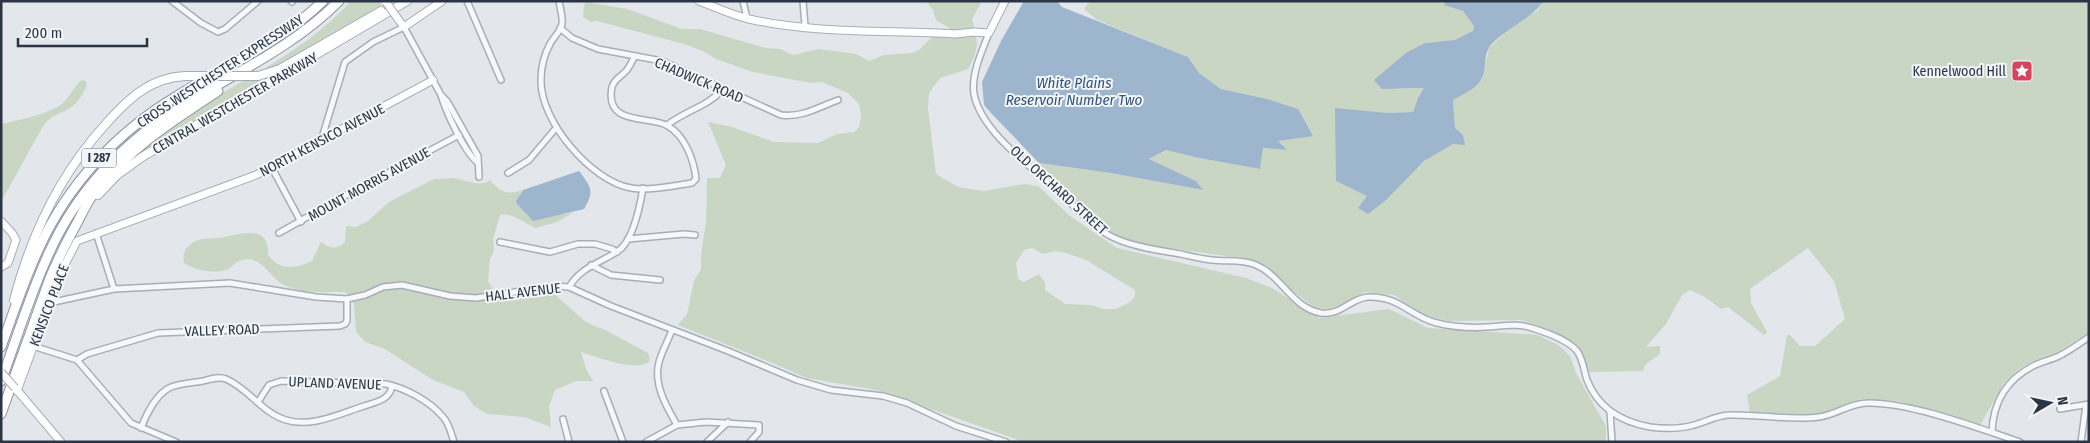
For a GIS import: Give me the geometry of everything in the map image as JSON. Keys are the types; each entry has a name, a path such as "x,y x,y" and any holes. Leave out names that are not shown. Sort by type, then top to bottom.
{"highway":[{"name":"CROSS WESTCHESTER EXPRESSWAY","path":"1,347 26,276 46,233 72,192 102,155 150,113 278,36 323,1"},
{"name":"CROSS WESTCHESTER EXPRESSWAY","path":"1,381 49,252 72,211 100,174 127,147 157,122 304,32 339,1"},
{"path":"1,414 59,256 90,198 112,171 133,151 171,122 264,58"}],"main road":[{"name":"CENTRAL WESTCHESTER PARKWAY","path":"8,328 20,278 48,205 68,171 92,140 135,95 156,82 171,77 258,76 280,68 398,1"},
{"name":"CENTRAL WESTCHESTER PARKWAY","path":"78,222 96,197 112,180 142,157 407,1"}],"street":[{"path":"172,1 201,23 218,32 225,29 258,1"},
{"path":"321,141 347,59 373,42 404,27 442,1"},
{"path":"468,1 501,80"},
{"path":"559,1 562,21 545,56 541,80 544,103 556,128 599,175 619,184 643,188 692,183 696,179 692,160 688,150 674,130 667,125 628,118 614,106 612,87 614,81 627,70 635,56"},
{"path":"699,1 747,18 806,26 955,34 989,33 1006,1"},
{"path":"743,1 747,18"},
{"path":"803,1 806,26"},
{"path":"385,2 404,27 441,95 459,135 473,158 478,162"},
{"name":"CHADWICK ROAD","path":"560,28 572,38 582,43 662,61 772,113 785,116 808,112 838,100"},
{"name":"OLD ORCHARD STREET","path":"989,33 980,56 974,83 974,95 980,110 995,132 1014,152 1086,219 1112,237 1149,248 1202,258 1236,260 1257,265 1270,273 1298,302 1318,312 1336,312 1364,297 1385,298 1398,302 1422,318 1437,323 1485,327 1514,324 1532,328 1565,342 1576,350 1580,355 1590,387 1610,412 1641,425 1676,428 1696,425 1729,415 1819,417 1854,405 1874,403 1934,415 2020,442"},
{"name":"NORTH KENSICO AVENUE","path":"96,233 272,168 433,80"},
{"path":"667,125 679,115 712,100 722,90"},
{"path":"441,95 447,101 478,156 479,177"},
{"path":"508,173 529,160 556,128"},
{"name":"MOUNT MORRIS AVENUE","path":"279,233 459,135"},
{"path":"272,168 301,222"},
{"path":"569,287 578,275 591,265 617,252 628,239 641,204 643,188"},
{"path":"1,221 12,232 16,240 8,263 3,266"},
{"path":"96,233 114,288"},
{"name":"KENSICO PLACE","path":"16,390 48,303 73,245 80,239 96,233"},
{"path":"628,239 684,234 695,235"},
{"path":"500,242 550,252 578,244 595,244 603,245 617,252"},
{"path":"591,265 612,275 660,280"},
{"name":"HALL AVENUE","path":"48,303 114,288 230,283 316,297 347,299 392,286 414,287 450,296 476,298 554,286 569,287 797,380 831,390 883,396 906,403 956,426 1006,442"},
{"name":"VALLEY ROAD","path":"76,360 87,354 158,333 340,326 347,321 347,299"},
{"path":"672,330 660,357 658,374 662,396 677,425"},
{"path":"1992,432 1992,416 1996,404 2002,392 2014,378 2035,365 2060,355 2089,337"},
{"path":"33,346 76,360 128,421 176,442"},
{"path":"1,372 61,442"},
{"path":"141,428 165,390 174,386 224,378 273,414 285,420 309,422 378,402 388,397 392,386"},
{"name":"UPLAND AVENUE","path":"258,402 269,385 281,381 378,383 392,386 422,400 443,416 454,442"},
{"path":"604,391 622,442"},
{"path":"2060,409 2087,405 2081,442"},
{"path":"1610,412 1612,442"},
{"path":"563,419 569,442"},
{"path":"646,442 677,425 706,422 757,424 760,427 759,432 750,442"},
{"path":"707,442 728,422"}],"green space":[{"path":"351,1 379,1 382,5 275,67 259,72 319,31"},
{"path":"926,1 982,1 972,19 977,44 975,55 968,69 940,78 929,93 928,108 936,174 958,187 984,191 1024,184 1038,186 1070,216 1117,248 1246,278 1272,288 1319,318 1389,309 1428,328 1538,335 1560,346 1570,356 1576,373 1606,426 1606,442 1019,442 1016,439 876,390 807,378 678,325 687,314 694,281 701,269 706,221 707,178 720,178 726,165 708,122 732,127 774,142 818,143 837,134 854,132 859,127 861,117 859,104 848,93 822,82 811,83 753,72 716,59 703,51 684,44 597,21 591,22 583,17 586,2 627,9 682,29 700,29 766,48 780,49 793,55 818,49 856,54 869,61 884,55 912,53 919,50 933,36 951,29 936,20 933,10","holes":["1032,248 1043,254 1055,251 1086,260 1135,290 1135,296 1130,302 1116,309 1104,309 1091,305 1065,304 1045,290 1045,283 1039,274 1024,282 1018,279 1016,263 1024,250"]},
{"path":"1090,1 1446,1 1445,5 1463,10 1474,26 1473,32 1455,40 1425,43 1397,89 1425,88 1418,98 1413,112 1387,113 1367,196 1368,214 1417,167 1463,135 1455,128 1453,100 1467,92 1482,79 1489,48 1512,26 1537,11 1544,1 2089,1 2089,332 2058,352 2035,360 2019,369 2004,383 1979,427 1899,401 1860,399 1820,414 1750,413 1747,395 1780,376 1787,335 1790,335 1800,346 1815,346 1845,319 1834,281 1808,248 1750,289 1751,303 1767,332 1764,335 1728,307 1721,309 1705,297 1690,290 1682,295 1666,324 1646,347 1660,346 1660,354 1645,365 1643,371 1589,372 1583,355 1576,344 1548,329 1521,320 1449,321 1424,315 1394,295 1365,292 1331,309 1315,308 1290,289 1265,265 1247,259 1147,245 1115,235 1089,215 1039,170 1039,163 1111,173 1202,190 1196,181 1149,159 1166,150 1260,169 1263,148 1286,150 1277,141 1313,135 1267,99 1221,89 1199,73 1188,57 1097,20 1084,9"},
{"path":"276,75 117,171 142,146 207,102 245,80 257,80"},
{"path":"82,80 86,81 87,85 80,98 73,106 46,122 1,202 1,124 51,110 64,102"},
{"path":"453,178 477,183 490,180 505,192 523,190 519,194 564,214 574,212 557,222 536,228 509,215 500,215 493,239 494,250 490,260 488,281 494,291 508,297 528,295 542,291 554,294 586,322 648,353 650,361 644,364 627,365 581,352 586,369 593,381 576,381 555,390 549,406 551,427 524,417 487,414 474,406 464,392 433,380 385,349 365,342 356,332 354,304 345,292 314,292 291,288 279,282 254,260 245,259 239,261 228,269 218,272 199,270 184,263 186,250 196,241 251,233 258,234 264,238 268,255 278,264 288,267 299,266 312,261 321,242 333,248 345,242 346,226 356,227 368,221 389,202 434,179"}],"water":[{"name":"White Plains Reservoir Number Two","path":"1024,1 1057,1 1062,7 1188,57 1199,73 1221,89 1267,99 1298,109 1313,136 1278,141 1287,150 1263,148 1260,169 1166,150 1149,159 1196,181 1203,190 1111,173 1039,163 984,105 982,82 1001,41"},
{"path":"1446,1 1544,1 1532,14 1503,34 1490,46 1486,54 1481,80 1472,89 1453,100 1455,128 1463,135 1465,145 1453,144 1424,161 1385,201 1368,214 1358,208 1367,196 1336,181 1335,108 1387,113 1413,112 1424,88 1382,89 1374,80 1406,53 1425,43 1455,40 1473,31 1474,26 1463,11 1444,5"},
{"path":"579,171 590,189 590,198 584,209 533,221 517,204 516,201 523,190"}],"place":[{"name":"Kennelwood Hill","path":"2022,71"}]}
